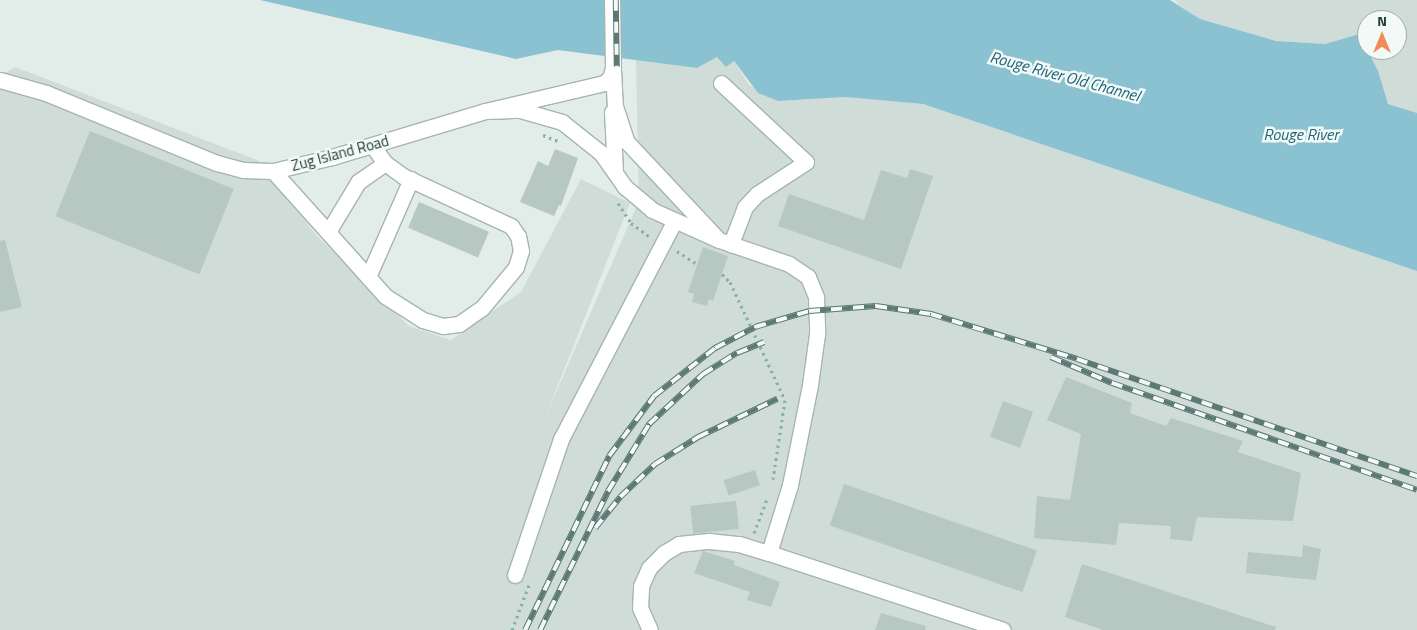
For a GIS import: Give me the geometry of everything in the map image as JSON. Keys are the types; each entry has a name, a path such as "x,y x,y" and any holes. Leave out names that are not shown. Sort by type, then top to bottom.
{"street":[{"path":"612,0 612,134 615,173"},
{"path":"613,75 619,120 633,151 725,242"},
{"name":"Zug Island Road","path":"0,80 46,93 217,163 243,170 273,171 372,145 486,111 604,83 613,75"},
{"path":"721,83 806,162 757,194 745,207 725,242"},
{"path":"486,111 520,110 562,122 591,144 639,201 674,222 789,264 808,277 816,297 817,334 801,436 790,485 768,554"},
{"path":"273,171 368,277 404,310 443,326 459,324 470,318 501,289 516,267 521,251 518,236 511,226 411,180 385,163 372,145"},
{"path":"328,232 358,182 385,163"},
{"path":"368,277 411,180"},
{"path":"515,575 561,440 665,244 674,222"},
{"path":"650,630 640,608 641,586 649,568 664,553 679,544 709,542 751,548 1003,630"}],"path":[{"path":"536,133 564,144"},
{"path":"614,196 631,223 698,264"},
{"path":"722,274 730,282 786,400 772,488"},
{"path":"751,548 754,529 768,496"}],"shaded area":[{"path":"1176,0 1417,0 1417,113 1388,104 1371,60 1407,60 1407,10 1357,10 1357,35 1325,44 1276,41 1200,19 1179,5"},
{"path":"717,56 734,61 749,85 778,101 845,97 923,104 1417,271 1417,630 0,630 0,76 15,67 259,161 316,235 409,326 451,340 521,292 581,179 630,203 545,418 639,201 636,60 699,67"}],"water":[{"name":"Rouge River","path":"260,0 1170,0 1200,19 1276,41 1325,44 1357,35 1357,60 1372,60 1378,71 1388,104 1417,113 1417,271 923,104 845,97 778,101 758,93 734,61 726,67 717,57 697,68 558,50 516,59"}],"building":[{"path":"90,131 234,189 199,274 56,216"},
{"path":"555,149 578,158 561,206 559,205 554,216 520,202 538,161 548,166"},
{"path":"910,169 933,176 901,269 778,226 789,194 864,220 881,170 907,178"},
{"path":"419,202 489,232 478,257 408,228"},
{"path":"5,240 22,307 0,312 0,241"},
{"path":"703,247 728,256 713,301 709,299 707,306 692,302 694,294 688,292"},
{"path":"1066,377 1132,403 1130,413 1166,426 1171,418 1243,441 1238,452 1301,473 1293,521 1197,517 1192,541 1170,539 1171,526 1119,523 1116,545 1034,538 1037,496 1070,500 1081,434 1047,420"},
{"path":"1003,401 1033,412 1020,448 990,437"},
{"path":"755,470 760,485 729,495 724,480"},
{"path":"844,484 1037,550 1023,592 830,526"},
{"path":"736,501 739,529 693,534 690,506"},
{"path":"1303,545 1321,549 1316,580 1246,573 1248,552 1302,557"},
{"path":"703,551 735,561 734,565 780,582 771,607 747,600 750,592 694,573"},
{"path":"1082,564 1276,627 1275,630 1103,630 1065,617"},
{"path":"881,613 926,626 925,630 875,630"}],"railway":[{"path":"616,0 617,67"},
{"path":"525,630 609,456 654,396 715,348 755,327 809,311 876,306 931,314 1077,359 1417,476"},
{"path":"540,630 608,491 649,424 703,374 737,353 764,342"},
{"path":"1051,357 1112,383 1417,490"},
{"path":"595,528 620,497 655,464 698,437 777,399"}],"water label":[{"name":"Rouge River Old Channel","path":"1065,76"}]}
